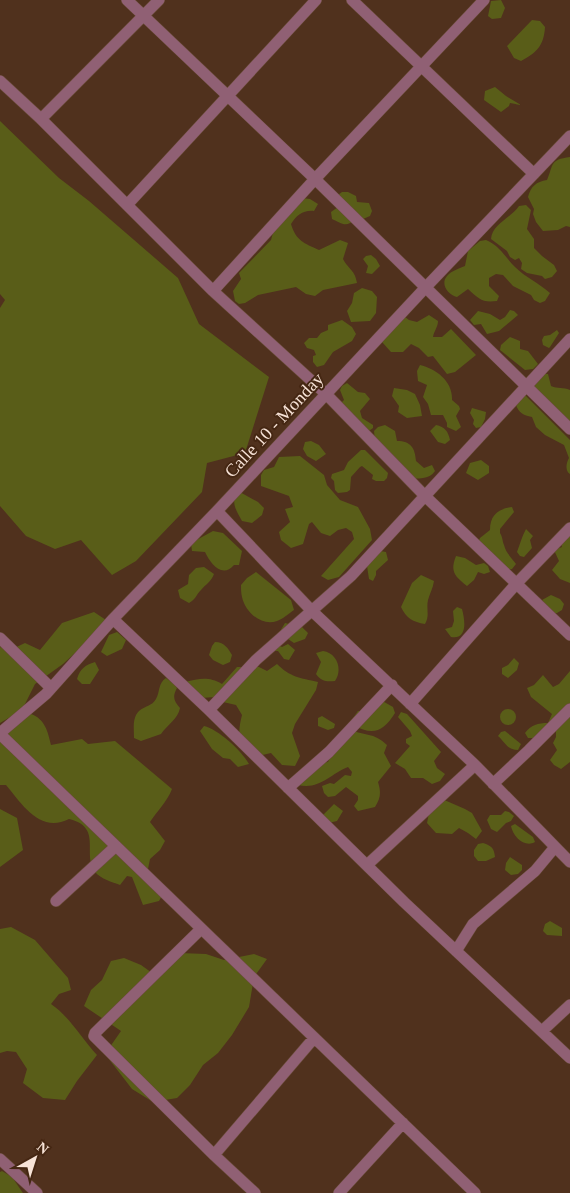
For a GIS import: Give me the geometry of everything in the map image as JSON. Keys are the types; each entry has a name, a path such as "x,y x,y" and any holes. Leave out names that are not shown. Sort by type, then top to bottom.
{"street":[{"path":"127,0 315,178 570,429"},
{"path":"40,119 159,0"},
{"path":"127,205 316,0"},
{"path":"352,0 534,174"},
{"path":"213,291 315,178 484,0"},
{"path":"0,81 213,291 326,394 425,496 570,635"},
{"name":"Calle 10 - Monday","path":"0,734 51,688 113,619 570,136"},
{"path":"209,710 256,660 351,576 570,339"},
{"path":"217,511 311,610 475,765 570,862"},
{"path":"410,704 517,583 570,528"},
{"path":"113,619 456,951 570,1058"},
{"path":"0,638 51,688"},
{"path":"288,788 328,752 392,685"},
{"path":"493,784 570,709"},
{"path":"0,734 475,1193"},
{"path":"367,865 475,765"},
{"path":"56,901 116,846"},
{"path":"456,951 473,924 535,871 555,847"},
{"path":"201,929 94,1036 255,1193"},
{"path":"542,1031 570,1005"},
{"path":"214,1155 314,1038"},
{"path":"339,1193 403,1123"},
{"path":"0,1159 37,1193"}],"shaded area":[{"path":"501,0 505,8 501,18 492,19 488,16 491,1"},
{"path":"532,20 540,21 545,27 543,39 535,52 521,61 514,58 507,46"},
{"path":"495,87 521,105 510,103 501,112 484,100 485,91"},
{"path":"0,121 59,178 89,201 178,278 199,324 269,377 245,453 207,463 202,492 136,561 112,575 81,540 55,549 26,536 0,506 0,308 5,300 0,294"},
{"path":"570,157 570,227 566,226 558,230 543,231 533,214 534,209 528,197 529,193 534,185 547,180 555,161"},
{"path":"342,192 348,192 356,196 357,202 369,203 372,211 370,216 363,219 338,195"},
{"path":"302,198 310,199 318,204 314,211 303,212 293,221 291,224 295,234 305,243 319,250 340,240 348,243 343,259 353,273 357,283 323,290 315,296 306,294 296,287 258,295 245,303 239,304 235,301 233,291 241,279 239,273 271,240 274,229"},
{"path":"526,205 531,210 527,229 534,239 534,248 554,265 557,271 552,277 545,279 542,276 527,273 521,269 522,263 519,258 515,260 510,257 507,251 491,239 498,225 519,206"},
{"path":"338,207 354,220 346,224 332,219 331,212"},
{"path":"486,240 499,249 519,271 550,293 545,301 540,303 534,300 531,295 513,286 503,275 496,274 489,278 489,286 499,296 497,301 481,300 468,289 457,297 448,292 444,282 447,276 465,266 468,251 480,241"},
{"path":"371,255 380,266 372,274 366,273 368,266 363,259"},
{"path":"362,288 372,291 377,297 376,313 370,321 351,322 347,311 352,303 354,293"},
{"path":"510,310 518,315 499,331 487,334 481,324 474,325 470,320 478,311 490,314 500,320"},
{"path":"429,315 438,321 433,337 442,337 451,329 476,355 455,372 447,374 433,356 428,357 419,348 411,344 403,352 391,352 382,342 405,317 417,322"},
{"path":"342,320 352,327 356,334 352,341 333,352 324,365 317,367 313,362 313,356 316,355 314,350 307,348 304,343 309,338 317,338 321,333 328,330 328,325"},
{"path":"557,330 559,333 550,347 543,345 542,340 544,336 550,335"},
{"path":"510,337 520,341 520,349 528,351 538,364 533,369 525,370 500,350 501,345"},
{"path":"420,365 432,369 450,387 452,400 460,409 456,416 461,427 456,431 447,427 443,415 431,415 428,404 423,397 427,385 418,381 417,371"},
{"path":"548,374 551,386 570,390 570,433 538,402 528,377"},
{"path":"347,383 358,392 365,393 370,399 360,411 362,418 373,425 373,428 366,433 355,420 355,415 347,414 340,404 344,400 340,390"},
{"path":"394,388 407,390 415,394 422,416 407,418 398,412 399,406 392,396"},
{"path":"522,392 570,440 570,474 566,467 569,458 564,445 545,435 536,427 532,417 518,410 516,405"},
{"path":"472,408 486,412 481,427 476,428 473,424 474,420 470,413"},
{"path":"385,425 395,431 397,441 406,442 411,446 415,452 416,461 424,468 432,465 435,471 433,474 423,478 408,479 375,442 374,431 378,427"},
{"path":"436,425 444,428 448,434 450,440 445,444 438,442 430,431"},
{"path":"311,441 319,445 326,454 316,461 307,456 303,449 305,442"},
{"path":"361,450 365,450 388,473 387,478 384,481 376,481 372,479 373,475 362,466 351,477 350,490 338,493 331,478 332,474 344,470 348,462"},
{"path":"300,456 324,475 327,485 340,500 358,507 370,529 372,540 339,577 328,580 321,576 354,539 352,532 346,528 338,530 330,536 321,533 312,522 309,524 303,544 291,548 281,540 279,532 290,522 285,509 293,507 289,496 261,486 261,475 264,470 274,467 279,457"},
{"path":"481,460 489,466 489,473 478,480 466,473 470,463"},
{"path":"238,491 258,502 264,508 262,515 252,523 242,521 236,510 234,499"},
{"path":"512,507 514,512 500,529 506,550 516,564 512,569 506,570 478,542 490,530 493,517 499,511"},
{"path":"526,529 533,536 530,540 532,548 524,557 520,556 517,552"},
{"path":"570,529 570,583 560,579 552,570 559,561 554,550 562,547 560,540"},
{"path":"213,531 223,533 242,551 239,565 221,570 213,565 205,552 192,551 191,543"},
{"path":"374,550 386,552 388,560 376,571 373,581 369,579 367,566"},
{"path":"456,556 465,558 476,565 484,563 488,566 490,572 484,574 478,572 474,580 467,586 454,573 453,566"},
{"path":"204,567 214,574 210,581 189,603 180,598 178,590 188,584 189,575 196,568"},
{"path":"256,572 291,600 294,610 281,619 271,622 260,620 250,613 241,594 241,585"},
{"path":"421,575 434,581 428,600 425,624 410,619 401,607 412,583"},
{"path":"551,595 560,599 564,604 562,610 552,614 542,600"},
{"path":"457,607 462,609 464,628 460,635 451,637 445,629 452,627 454,621 453,611"},
{"path":"94,612 106,620 89,640 63,664 35,684 22,710 0,723 0,647 10,650 25,643 40,650 62,623"},
{"path":"285,623 302,627 308,633 305,639 294,643 279,633"},
{"path":"117,632 126,640 122,649 107,656 101,652 109,635"},
{"path":"215,642 223,644 229,650 232,655 230,662 223,665 213,660 209,655"},
{"path":"272,642 282,647 288,644 295,650 289,660 284,659 278,651 272,651"},
{"path":"323,651 332,655 337,662 338,672 335,681 324,680 316,674 321,662 316,653"},
{"path":"514,658 519,663 517,670 508,678 502,674 502,668 508,665"},
{"path":"95,662 99,670 90,684 82,684 77,679 81,670"},
{"path":"277,664 291,674 318,682 316,690 295,724 292,733 300,756 295,766 282,765 271,753 254,757 240,738 242,715 236,705 223,702 215,697 201,698 185,682 208,679 222,684 237,667 259,667 267,671"},
{"path":"570,671 570,762 561,769 550,760 557,750 553,743 556,731 534,738 528,738 525,733 535,725 548,723 552,714 531,697 527,688 534,685 543,675 553,687 559,684"},
{"path":"166,678 177,688 174,699 180,708 179,712 161,734 141,741 134,738 135,717 141,709 154,701 162,682"},
{"path":"379,699 393,707 395,713 382,728 372,731 353,725 353,718 358,711 364,711"},
{"path":"508,709 516,717 508,725 500,717"},
{"path":"401,712 407,714 441,752 434,761 437,768 445,774 440,781 432,784 423,778 411,778 405,769 395,763 410,746 406,743 406,739 412,736 398,717"},
{"path":"31,714 43,723 51,745 82,739 88,744 115,741 172,789 150,822 165,841 160,850 150,859 147,874 163,894 159,901 143,905 132,877 127,876 120,885 107,880 95,872 90,857 90,842 86,828 69,819 59,823 49,823 41,820 25,808 6,785 0,785 0,737"},
{"path":"322,716 335,724 334,728 328,730 318,726 318,718"},
{"path":"204,726 216,731 229,741 249,764 238,767 230,759 223,758 212,749 200,731"},
{"path":"351,730 373,736 387,745 384,753 391,766 378,782 380,795 375,807 358,811 354,806 358,796 346,787 335,796 328,797 324,793 322,786 330,783 334,784 345,775 351,776 352,772 348,767 319,783 306,786 298,785 321,763 328,762 335,747"},
{"path":"505,731 521,744 518,750 509,747 498,736 501,732"},
{"path":"442,799 472,813 482,831 476,839 459,828 452,834 436,833 427,823 430,808"},
{"path":"334,804 343,811 337,821 324,824 322,816"},
{"path":"0,809 17,818 23,850 0,867"},
{"path":"505,811 514,816 511,821 506,823 497,832 491,829 487,820 490,815 501,815"},
{"path":"515,824 533,837 535,842 527,844 520,840 512,830 511,826"},
{"path":"483,843 492,848 495,857 486,861 478,861 474,856 474,850 478,844"},
{"path":"510,857 522,865 522,870 518,874 511,875 505,870 506,863"},
{"path":"550,921 562,928 562,936 547,935 543,931 545,924"},
{"path":"11,927 35,940 68,978 71,990 59,994 51,1004 70,1021 97,1055 65,1100 43,1098 23,1083 27,1069 16,1052 7,1051 0,1053 0,929"},
{"path":"179,953 206,954 224,960 254,954 267,959 254,977 249,1007 232,1035 218,1053 203,1065 190,1085 177,1098 153,1102 132,1089 105,1054 121,1031 84,1006 91,990 102,980 111,961 124,958 141,965 155,975"},
{"path":"2,1171 12,1177 23,1193 0,1193 0,1172"}]}
